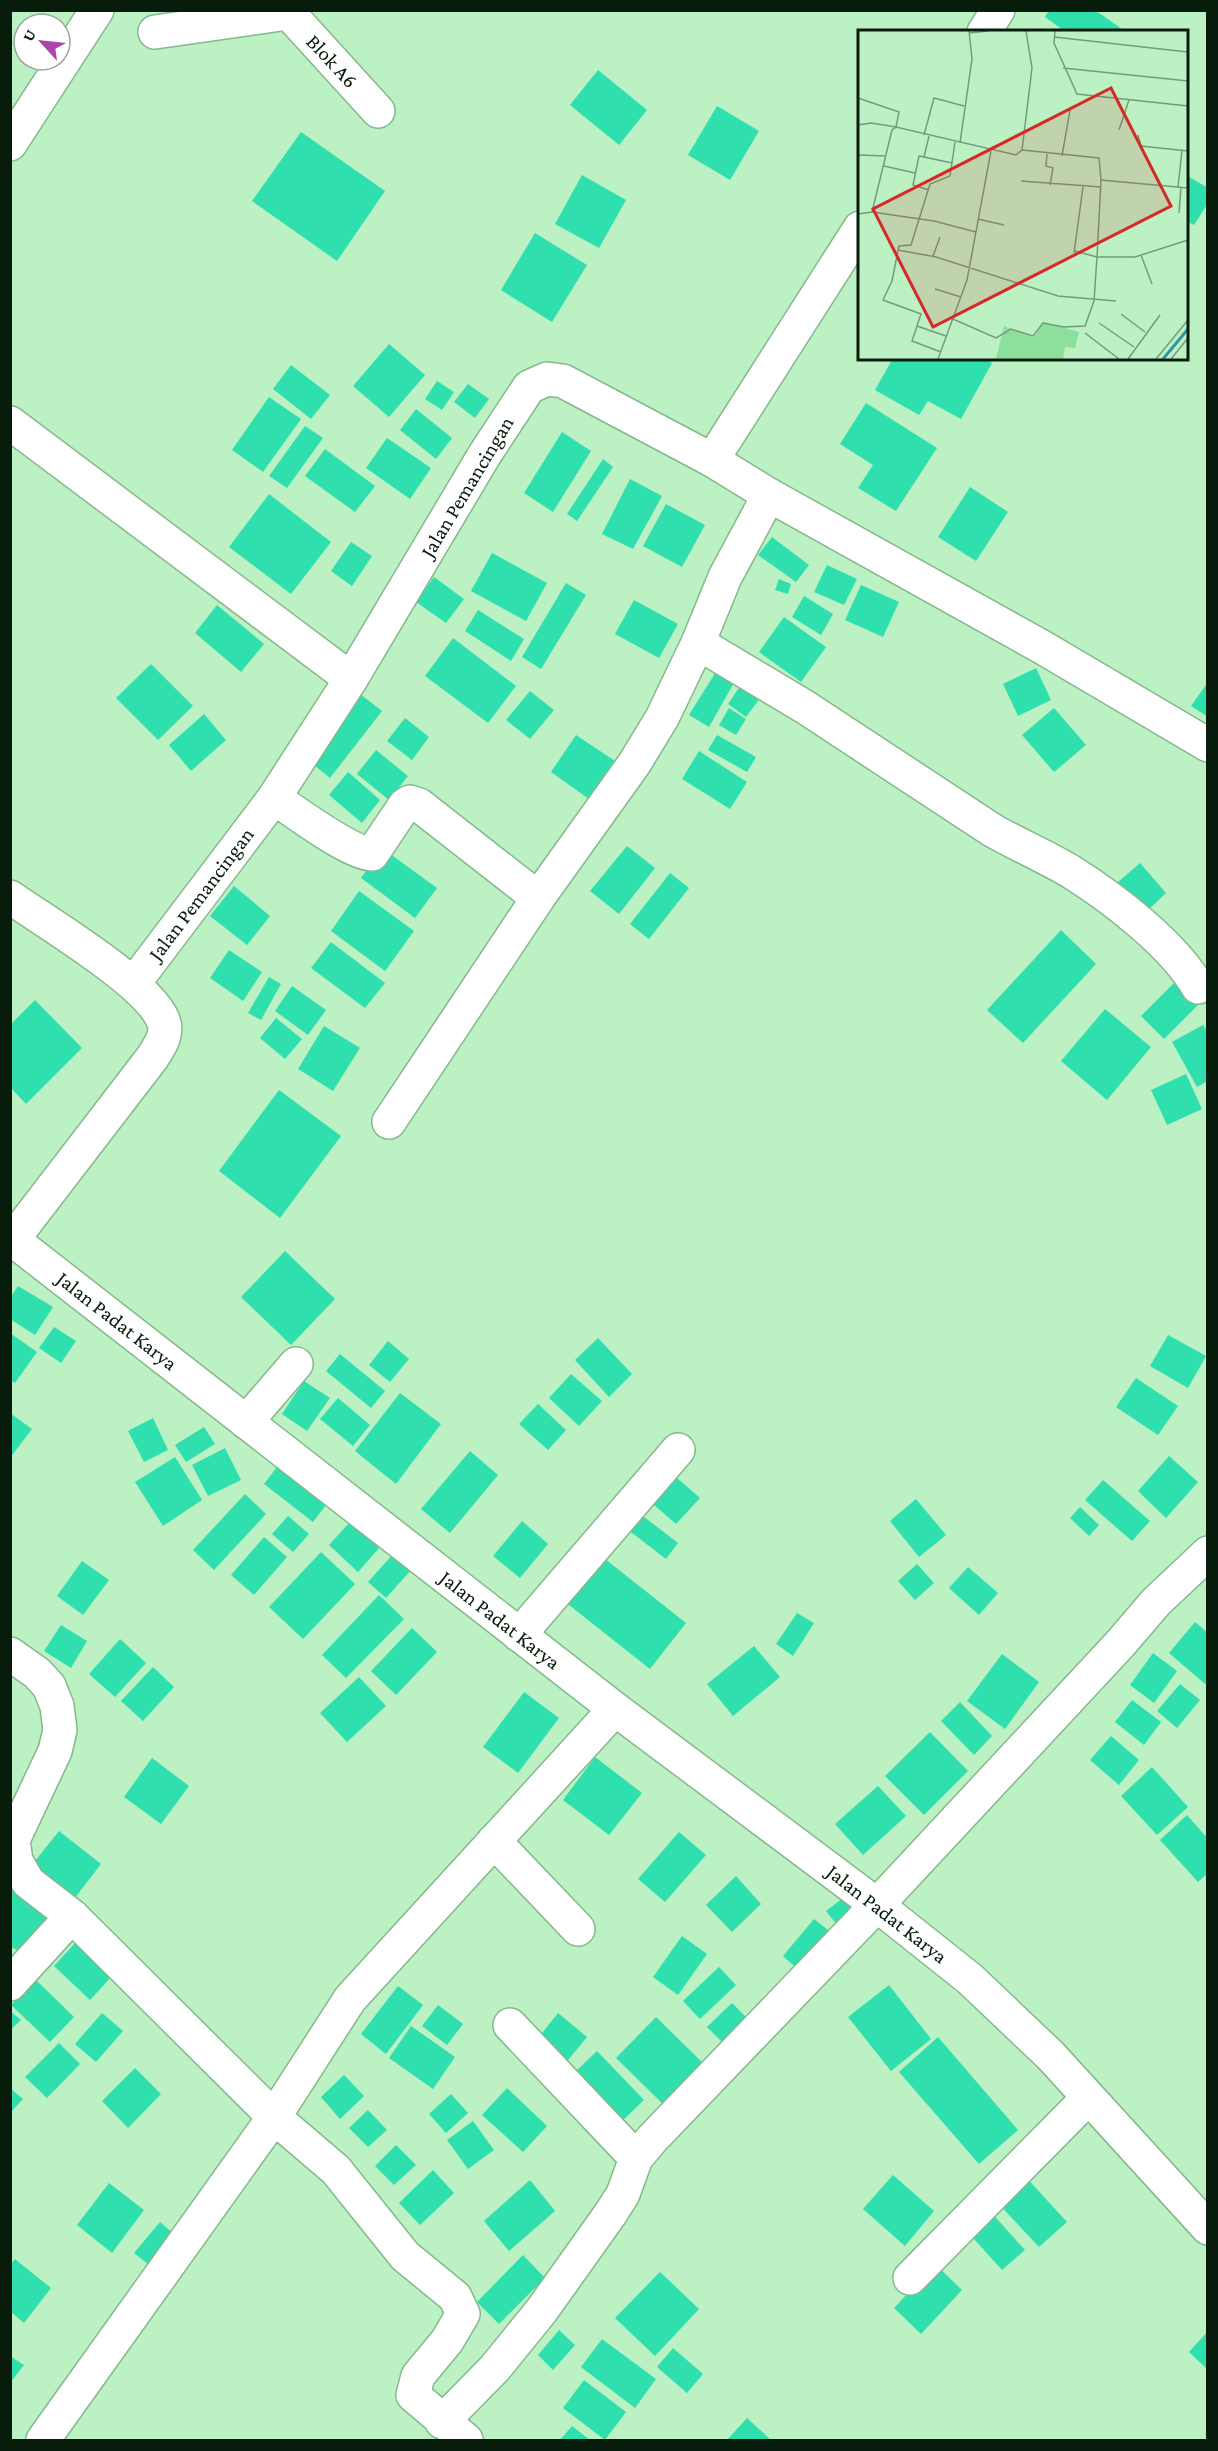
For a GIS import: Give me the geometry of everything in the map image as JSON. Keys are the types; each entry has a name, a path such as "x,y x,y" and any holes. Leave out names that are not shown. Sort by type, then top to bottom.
{"street":[{"path":"10,144 98,10"},
{"path":"985,30 998,10"},
{"path":"155,32 287,12"},
{"name":"Blok A6","path":"287,12 378,111"},
{"path":"712,460 858,231"},
{"name":"Jalan Pemancingan","path":"134,983 274,798 351,679 485,454 529,387 547,379 563,381 712,460 770,495 1042,647 1208,745"},
{"path":"10,423 351,679"},
{"path":"389,1122 538,898 634,764 662,718 698,643 725,577 770,495"},
{"path":"698,643 805,707 1002,836 1072,873 1198,969"},
{"path":"274,798 362,854 372,854 405,805 410,802 419,805 538,898"},
{"name":"Jalan Padat Karya","path":"10,897 134,983 164,1021 164,1037 152,1058 12,1242 615,1709 878,1905 970,1979 1051,2056 1208,2228"},
{"path":"246,1422 296,1364"},
{"path":"519,1635 678,1450"},
{"path":"10,1654 37,1672 49,1686 57,1706 60,1730 55,1751 13,1840 16,1861 28,1882 72,1916 274,2117 336,2170 405,2256 454,2297 463,2314 447,2341 418,2376 413,2395 454,2431 495,2368 543,2310 612,2213 623,2194 636,2158 688,2100 878,1905 1120,1644 1156,1602 1208,1553"},
{"path":"43,2440 274,2117 350,1999 615,1709"},
{"path":"494,1841 578,1929"},
{"path":"10,1984 72,1916"},
{"path":"510,2025 636,2158"},
{"path":"910,2278 1088,2098"}],"building":[{"path":"1049,10 1095,10 1123,30 1063,30 1045,17"},
{"path":"598,70 647,110 619,145 570,105"},
{"path":"717,106 759,131 730,180 688,155"},
{"path":"301,132 385,191 337,261 252,201"},
{"path":"582,175 626,200 599,248 555,224"},
{"path":"1188,176 1208,188 1208,203 1194,225 1188,222"},
{"path":"535,233 587,265 552,322 501,290"},
{"path":"389,344 425,375 389,417 353,386"},
{"path":"892,360 987,360 992,363 961,419 928,401 919,415 875,390"},
{"path":"291,365 330,395 311,419 273,389"},
{"path":"437,381 454,392 442,410 425,399"},
{"path":"468,384 489,399 475,418 454,402"},
{"path":"269,397 301,419 263,472 232,450"},
{"path":"866,403 937,448 896,511 858,488 873,465 840,444"},
{"path":"416,409 452,438 436,459 400,430"},
{"path":"305,426 323,438 287,488 269,476"},
{"path":"562,432 591,451 553,512 524,493"},
{"path":"387,438 431,468 410,499 366,468"},
{"path":"325,449 375,486 355,512 305,476"},
{"path":"603,459 613,467 577,521 567,514"},
{"path":"630,479 662,496 633,549 602,534"},
{"path":"970,487 1008,512 976,561 938,537"},
{"path":"269,494 331,542 291,594 229,547"},
{"path":"666,504 705,525 682,567 643,546"},
{"path":"772,537 809,565 796,582 758,555"},
{"path":"351,542 372,556 352,586 331,571"},
{"path":"492,553 547,583 526,621 471,591"},
{"path":"827,565 857,579 844,605 814,592"},
{"path":"434,577 464,599 446,623 416,602"},
{"path":"779,579 791,584 788,594 775,590"},
{"path":"566,583 586,595 541,669 522,657"},
{"path":"861,585 899,602 883,637 845,620"},
{"path":"804,596 833,614 821,635 792,617"},
{"path":"634,600 678,624 659,658 615,634"},
{"path":"217,605 264,644 241,672 195,633"},
{"path":"478,610 524,639 511,661 465,631"},
{"path":"784,617 826,647 801,682 759,652"},
{"path":"453,638 516,686 488,723 425,676"},
{"path":"722,662 740,672 709,727 689,715"},
{"path":"151,664 193,706 158,740 116,698"},
{"path":"1036,668 1051,700 1018,716 1003,684"},
{"path":"747,676 766,690 746,717 728,704"},
{"path":"1208,682 1208,717 1191,706"},
{"path":"530,691 554,710 530,739 506,720"},
{"path":"360,694 382,711 330,778 308,760"},
{"path":"729,708 746,719 736,735 719,725"},
{"path":"1054,708 1086,745 1054,772 1022,735"},
{"path":"204,714 226,740 191,771 169,745"},
{"path":"405,718 429,737 412,760 387,741"},
{"path":"576,735 615,761 589,799 551,772"},
{"path":"717,735 756,757 747,772 708,750"},
{"path":"376,750 408,776 389,800 357,774"},
{"path":"699,751 747,782 730,809 682,779"},
{"path":"348,772 380,800 362,823 329,795"},
{"path":"627,846 655,868 619,914 590,891"},
{"path":"382,848 437,888 415,918 361,878"},
{"path":"1140,863 1166,893 1144,914 1117,883"},
{"path":"670,873 689,888 649,939 630,924"},
{"path":"234,886 270,916 247,945 210,916"},
{"path":"359,891 414,931 385,971 331,931"},
{"path":"1061,930 1096,964 1023,1043 987,1010"},
{"path":"331,942 385,983 365,1008 311,968"},
{"path":"229,950 262,972 243,1001 210,978"},
{"path":"269,977 281,984 261,1020 248,1013"},
{"path":"1176,981 1199,1004 1164,1039 1141,1016"},
{"path":"292,986 326,1010 308,1035 275,1011"},
{"path":"35,1000 82,1048 26,1104 10,1087 10,1025"},
{"path":"1105,1009 1151,1047 1107,1100 1061,1061"},
{"path":"276,1018 302,1039 285,1059 260,1038"},
{"path":"1203,1025 1208,1032 1208,1081 1197,1087 1172,1042"},
{"path":"324,1026 360,1048 333,1091 298,1069"},
{"path":"1186,1074 1202,1109 1167,1125 1151,1090"},
{"path":"279,1090 341,1136 280,1218 219,1171"},
{"path":"285,1251 335,1299 291,1345 241,1297"},
{"path":"18,1286 53,1307 35,1335 10,1319 10,1298"},
{"path":"54,1327 76,1341 61,1363 39,1348"},
{"path":"10,1333 37,1352 15,1383 10,1380"},
{"path":"1168,1335 1206,1356 1188,1388 1150,1366"},
{"path":"598,1338 632,1374 609,1397 575,1360"},
{"path":"388,1341 409,1359 390,1382 369,1365"},
{"path":"340,1354 385,1391 371,1408 326,1371"},
{"path":"571,1374 602,1401 579,1426 549,1398"},
{"path":"1136,1378 1178,1406 1158,1435 1116,1407"},
{"path":"304,1381 330,1398 307,1431 282,1414"},
{"path":"400,1393 441,1424 396,1484 355,1451"},
{"path":"338,1398 370,1425 353,1446 320,1419"},
{"path":"538,1404 566,1430 548,1450 519,1424"},
{"path":"10,1413 32,1429 10,1458"},
{"path":"153,1418 168,1450 144,1462 128,1431"},
{"path":"204,1427 215,1444 186,1462 175,1445"},
{"path":"225,1448 241,1480 208,1496 192,1465"},
{"path":"470,1451 498,1475 450,1533 421,1509"},
{"path":"1169,1456 1198,1482 1166,1518 1138,1491"},
{"path":"175,1457 202,1500 163,1526 135,1482"},
{"path":"280,1463 329,1501 313,1522 264,1484"},
{"path":"676,1477 700,1498 676,1524 653,1504"},
{"path":"1103,1480 1150,1521 1132,1541 1085,1500"},
{"path":"245,1494 266,1514 214,1570 193,1550"},
{"path":"916,1499 946,1535 919,1557 890,1521"},
{"path":"1080,1507 1099,1525 1089,1536 1070,1518"},
{"path":"639,1513 678,1543 666,1559 627,1529"},
{"path":"288,1516 309,1534 293,1552 272,1534"},
{"path":"351,1521 379,1548 358,1572 329,1545"},
{"path":"522,1521 548,1544 520,1578 493,1556"},
{"path":"264,1537 287,1557 254,1595 231,1575"},
{"path":"321,1552 355,1584 303,1639 269,1607"},
{"path":"394,1553 412,1569 386,1598 368,1582"},
{"path":"600,1555 686,1623 650,1669 564,1601"},
{"path":"82,1561 109,1580 83,1615 57,1596"},
{"path":"917,1564 934,1583 915,1600 898,1581"},
{"path":"968,1567 998,1593 979,1615 949,1588"},
{"path":"379,1595 404,1619 346,1678 322,1655"},
{"path":"797,1613 814,1623 793,1656 776,1644"},
{"path":"1195,1622 1208,1633 1208,1680 1205,1684 1169,1653"},
{"path":"61,1625 87,1641 71,1668 44,1651"},
{"path":"412,1628 437,1652 396,1695 371,1671"},
{"path":"120,1639 146,1663 115,1697 89,1674"},
{"path":"754,1646 780,1677 733,1716 707,1684"},
{"path":"1153,1653 1177,1671 1154,1703 1130,1685"},
{"path":"1002,1654 1039,1682 1005,1729 967,1701"},
{"path":"153,1667 174,1687 143,1721 121,1701"},
{"path":"359,1677 386,1706 347,1742 320,1713"},
{"path":"1180,1684 1200,1700 1177,1728 1157,1711"},
{"path":"524,1692 559,1718 518,1773 483,1747"},
{"path":"1132,1700 1161,1722 1144,1745 1115,1722"},
{"path":"960,1702 992,1736 974,1755 941,1721"},
{"path":"930,1732 968,1771 924,1815 885,1776"},
{"path":"1111,1736 1139,1760 1119,1785 1090,1760"},
{"path":"595,1757 642,1793 609,1835 563,1800"},
{"path":"152,1758 189,1786 161,1824 124,1797"},
{"path":"1152,1767 1188,1807 1157,1835 1121,1796"},
{"path":"878,1786 906,1816 863,1855 835,1824"},
{"path":"1187,1815 1208,1839 1208,1873 1198,1882 1160,1840"},
{"path":"59,1831 101,1864 74,1899 31,1866"},
{"path":"679,1832 706,1855 665,1902 638,1879"},
{"path":"736,1876 761,1904 732,1932 706,1905"},
{"path":"10,1890 51,1917 26,1956 10,1946"},
{"path":"851,1892 862,1907 838,1926 826,1911"},
{"path":"814,1919 833,1934 802,1973 783,1956"},
{"path":"682,1936 707,1954 678,1995 653,1977"},
{"path":"77,1941 113,1975 90,2000 54,1966"},
{"path":"719,1967 736,1985 700,2019 683,2001"},
{"path":"36,1980 74,2017 50,2042 11,2005"},
{"path":"889,1985 931,2039 891,2071 848,2017"},
{"path":"398,1986 423,2005 386,2054 361,2034"},
{"path":"732,2003 750,2021 725,2045 707,2027"},
{"path":"438,2005 463,2024 447,2045 422,2026"},
{"path":"10,2011 21,2020 10,2030"},
{"path":"102,2013 123,2031 96,2062 75,2044"},
{"path":"558,2013 587,2037 563,2066 535,2042"},
{"path":"656,2017 706,2066 666,2107 616,2058"},
{"path":"411,2026 455,2057 433,2089 389,2058"},
{"path":"938,2037 1018,2130 979,2164 899,2072"},
{"path":"59,2043 80,2064 47,2098 25,2077"},
{"path":"597,2051 644,2100 621,2122 574,2073"},
{"path":"135,2068 161,2094 128,2128 102,2101"},
{"path":"344,2075 364,2096 340,2119 321,2097"},
{"path":"10,2088 23,2099 10,2113"},
{"path":"507,2088 547,2126 523,2152 482,2115"},
{"path":"451,2094 468,2113 446,2133 429,2114"},
{"path":"368,2110 387,2130 368,2147 349,2128"},
{"path":"473,2121 494,2150 468,2169 447,2140"},
{"path":"396,2145 416,2165 394,2185 375,2166"},
{"path":"433,2170 454,2193 420,2225 399,2203"},
{"path":"1023,2174 1067,2222 1039,2247 995,2200"},
{"path":"893,2175 934,2211 905,2246 863,2209"},
{"path":"530,2180 555,2211 509,2251 484,2221"},
{"path":"109,2183 144,2210 112,2253 77,2225"},
{"path":"988,2209 1025,2250 1002,2270 965,2229"},
{"path":"160,2222 175,2235 149,2265 134,2253"},
{"path":"523,2255 545,2278 499,2324 477,2302"},
{"path":"15,2259 51,2288 24,2323 10,2311 10,2265"},
{"path":"935,2264 962,2290 921,2334 894,2308"},
{"path":"660,2272 699,2309 655,2356 615,2318"},
{"path":"559,2330 575,2345 553,2370 538,2355"},
{"path":"1208,2331 1208,2370 1189,2352"},
{"path":"602,2339 656,2379 635,2408 581,2367"},
{"path":"673,2348 703,2374 687,2393 657,2367"},
{"path":"10,2356 24,2365 10,2383"},
{"path":"584,2380 626,2412 605,2440 563,2408"},
{"path":"747,2418 771,2440 727,2440"},
{"path":"572,2426 590,2440 560,2440"}]}
